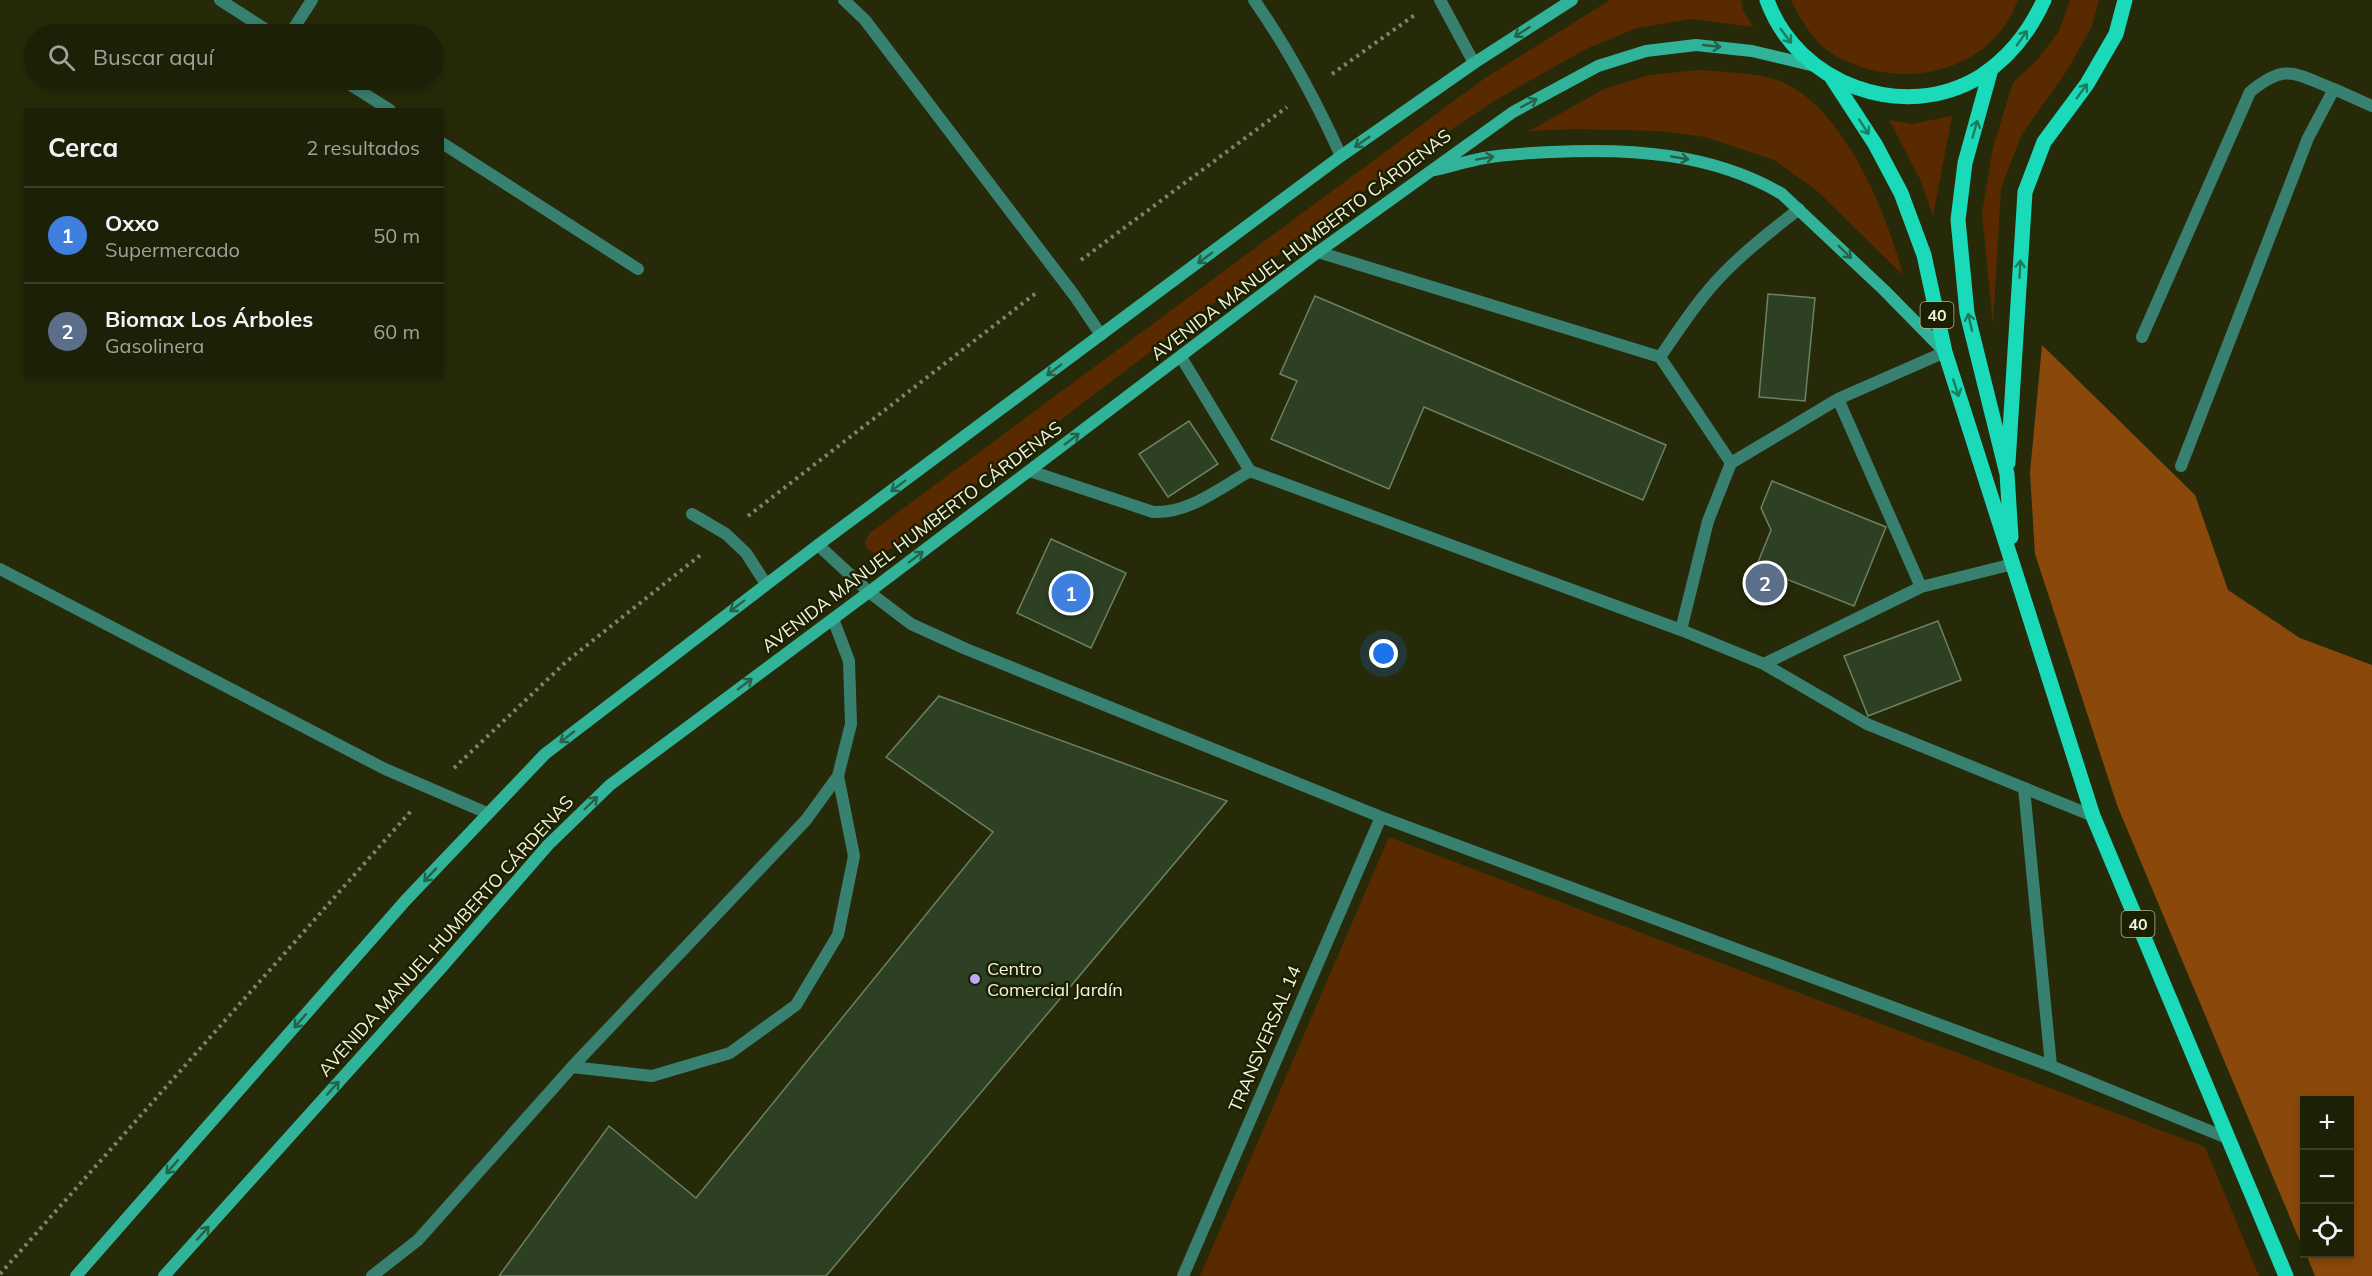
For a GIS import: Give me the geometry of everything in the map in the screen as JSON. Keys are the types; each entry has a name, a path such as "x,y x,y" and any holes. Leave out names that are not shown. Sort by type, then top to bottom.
{"main road":[{"path":"76,1276 405,901 545,754 766,584 1341,156 1474,63 1572,0"},
{"name":"40","path":"1767,0 1775,19 1790,42 1815,66 1832,78 1866,91 1905,97 1958,88 1992,69 2018,45 2044,0"},
{"path":"2007,474 2025,192 2044,142 2087,84 2116,34 2125,0"},
{"name":"AVENIDA MANUEL HUMBERTO CÁRDENAS","path":"164,1276 442,967 548,845 610,785 1428,171 1513,112 1598,66 1646,51 1696,45 1752,51 1815,66"},
{"name":"40","path":"1992,69 1965,163 1958,220 1967,313 2007,474 2013,564"},
{"name":"40","path":"1832,78 1875,144 1901,193 1924,255 1945,352 2093,816 2286,1276"},
{"path":"1428,171 1485,158 1526,153 1638,152 1679,158 1733,171 1763,183 1782,194 1799,208 1945,352"}],"street":[{"path":"220,0 257,24"},
{"path":"296,24 312,0"},
{"path":"844,0 864,20 1059,276 1101,335"},
{"path":"1254,0 1285,45 1310,90 1341,156"},
{"path":"1440,0 1474,63"},
{"path":"2142,337 2250,92 2268,77 2290,72 2372,106"},
{"path":"2181,466 2308,138 2334,89"},
{"path":"359,90 387,108"},
{"path":"444,144 638,269"},
{"path":"1660,357 1723,274 1746,251 1799,208"},
{"path":"1318,252 1660,357 1731,463"},
{"path":"1681,630 1708,521 1731,463 1838,399 1945,352"},
{"path":"1181,357 1250,471 1681,630 1764,664 1867,724 2093,816"},
{"path":"1838,399 1921,587"},
{"path":"1030,471 1153,512 1169,513 1182,509 1250,471"},
{"path":"692,514 726,534 746,553 766,584"},
{"path":"818,545 869,592 911,624 966,649 1381,817 2051,1066 2227,1138"},
{"path":"1764,664 1921,587 2013,564"},
{"path":"0,568 385,769 488,813"},
{"path":"372,1276 417,1240 572,1067 806,820 838,776 851,724 849,661 833,619"},
{"path":"572,1067 652,1076 730,1053 796,1005 838,935 854,856 838,776"},
{"path":"2024,788 2051,1066"},
{"name":"TRANSVERSAL 14","path":"1183,1276 1381,817"}],"path":[{"path":"0,1274 431,789 567,661 726,534 1059,276 1310,90 1417,14"}],"shaded area":[{"path":"1610,0 1741,0 1743,10 1753,27 1691,19 1637,28 1586,49 1499,98 1414,154 892,548 877,555 866,548 865,541 870,533 1485,78"},
{"path":"1791,0 2018,0 2005,25 1987,45 1965,60 1941,69 1915,74 1888,73 1861,67 1836,56 1809,31"},
{"path":"2070,0 2099,0 2092,26 2068,69 2022,134 2001,188 1993,326 1982,213 1993,147 2013,83 2038,59 2059,31"},
{"path":"1699,70 1743,73 1777,80 1807,97 1827,117 1861,167 1875,195 1903,275 1816,190 1774,160 1705,137 1658,131 1575,129 1529,131 1604,89 1649,75"},
{"path":"1952,116 1933,216 1920,179 1889,120 1912,124"},
{"path":"2042,345 2195,495 2228,590 2300,638 2372,665 2372,1276 2315,1276 2308,1258 2354,1258 2354,1096 2300,1096 2300,1241 2117,805 2035,554 2030,473"},
{"path":"1389,837 2205,1147 2259,1276 1200,1276"}],"building":[{"path":"1768,294 1815,298 1805,401 1759,397"},
{"path":"1315,296 1666,445 1643,500 1424,407 1389,489 1271,439 1297,381 1280,374"},
{"path":"1189,421 1218,464 1168,497 1139,454"},
{"path":"1772,481 1886,527 1854,606 1756,567 1771,530 1761,508"},
{"path":"1051,539 1126,573 1091,648 1017,613"},
{"path":"1938,621 1961,680 1868,716 1844,656"},
{"name":"Centro Comercial Jardín","path":"939,696 1227,801 826,1276 499,1276 609,1126 696,1198 993,832 886,757"}],"place":[{"name":"Biomax Los Árboles","path":"1765,583"},
{"name":"Oxxo","path":"1071,593"},
{"name":"Centro Comercial Jardín","path":"975,979"}]}
